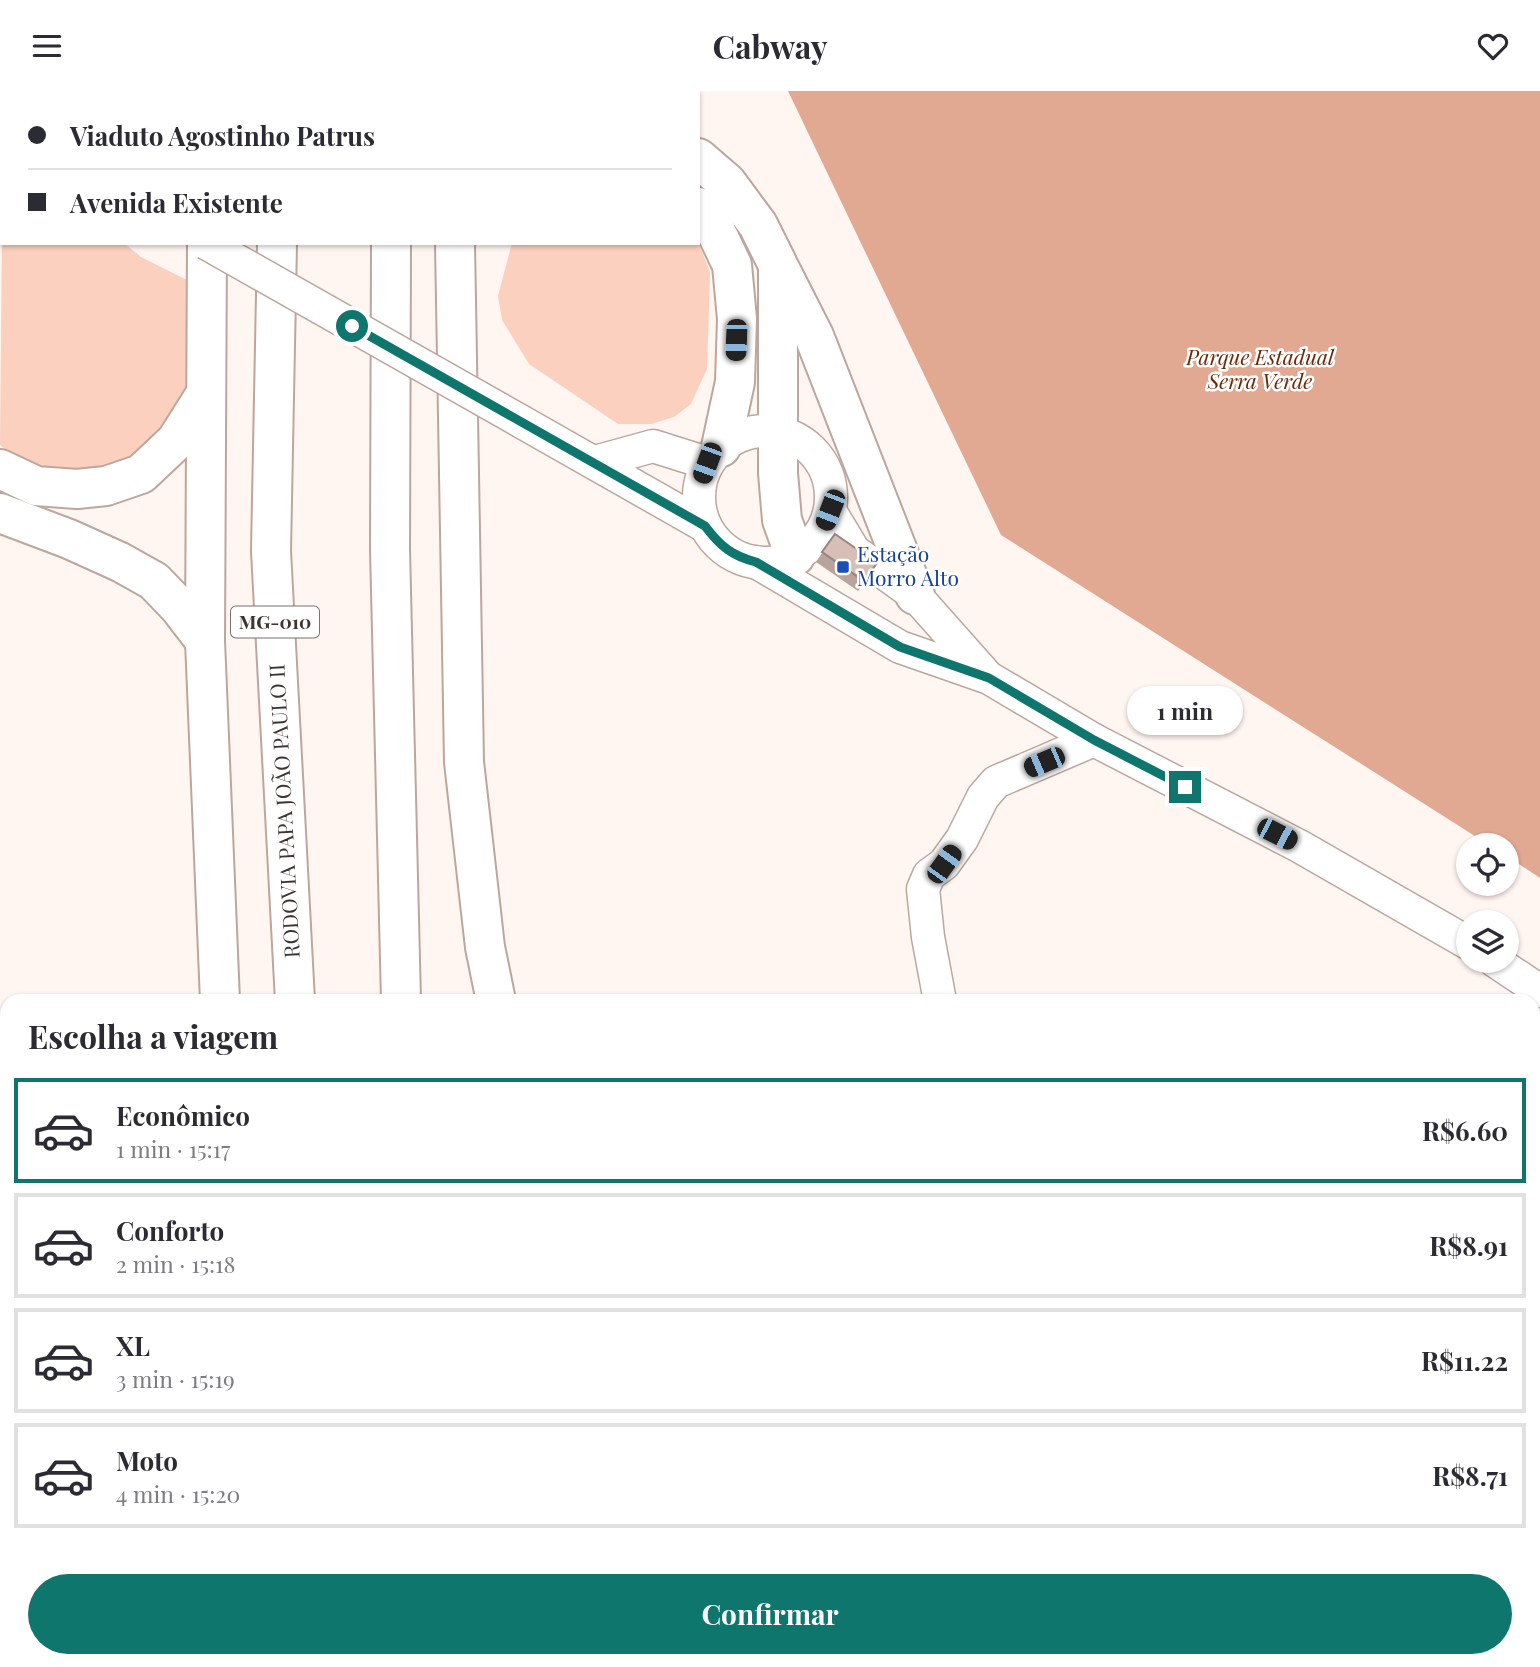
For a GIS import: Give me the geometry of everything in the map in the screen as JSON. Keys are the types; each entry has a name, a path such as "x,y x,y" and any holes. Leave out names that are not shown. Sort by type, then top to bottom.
{"main road":[{"path":"700,160 727,183 758,225 814,336 915,595"},
{"path":"700,209 712,223 732,265 737,319 735,382 714,455"},
{"name":"MG-010","path":"206,245 205,641 220,994"},
{"name":"RODOVIA PAPA JOÃO PAULO II","path":"277,245 271,551 295,994"},
{"path":"391,245 390,549 401,994"},
{"path":"455,245 464,762 485,947 495,994"},
{"path":"778,265 776,431 782,520 795,556"},
{"path":"0,469 36,486 77,489 106,486 141,474 176,441 205,395"},
{"path":"0,513 69,539 154,581 179,607 205,641"}],"street":[{"path":"210,245 705,526"},
{"path":"776,431 801,441 820,460 831,484 830,510 817,537 795,556 776,562 756,562 737,557 718,544 705,526 699,505 700,484 714,455 747,433 776,431"},
{"path":"595,462 653,446 714,455"},
{"path":"830,510 854,551 915,595 989,678"},
{"path":"756,562 900,647 989,678 1094,740 1299,846 1456,936"},
{"path":"939,994 928,937 923,889 929,875 944,864 962,839 983,797 996,782 1094,740"},
{"path":"1513,973 1540,991"}],"shaded area":[{"path":"2,245 126,245 141,257 191,282 190,355 184,401 169,432 116,472 43,469 0,445"},
{"path":"511,245 699,245 710,272 707,369 691,404 674,417 651,424 618,424 529,364 502,320 498,296"}],"green space":[{"name":"Parque Estadual Serra Verde","path":"788,91 1540,91 1540,878 1519,864 1519,833 1470,833 1001,535"}],"building":[{"path":"835,534 877,563 864,581 822,552"}],"place":[{"name":"Estação Morro Alto","path":"843,567"}],"route":[{"path":"352,326 705,526 718,544 737,557 756,562 900,647 989,678 1094,740 1185,787"}]}
